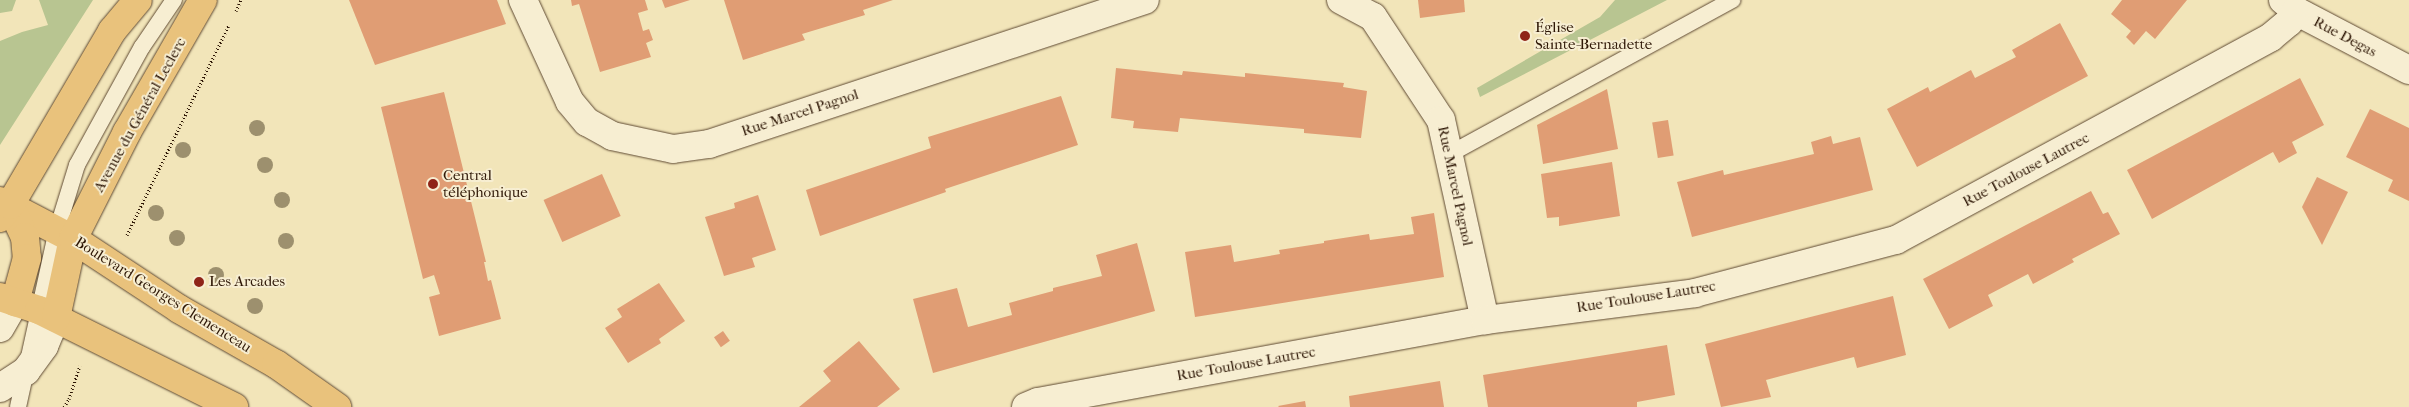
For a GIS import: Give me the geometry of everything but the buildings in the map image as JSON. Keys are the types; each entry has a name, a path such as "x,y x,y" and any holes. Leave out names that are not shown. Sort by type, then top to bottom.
{"main road":[{"path":"138,0 112,31 3,208 25,237 28,258 27,307 234,406"},
{"name":"Avenue du Général Leclerc","path":"27,307 65,235 203,0"},
{"name":"Boulevard Georges Clemenceau","path":"3,208 65,235 179,309 276,364 336,407"}],"street":[{"name":"Rue Marcel Pagnol","path":"523,0 570,102 587,122 612,136 673,149 708,144 1145,0"},
{"name":"Rue Marcel Pagnol","path":"1341,0 1373,18 1441,120 1485,320"},
{"name":"Rue Degas","path":"2289,5 2409,70"},
{"name":"Rue Toulouse Lautrec","path":"1026,407 1038,402 1485,320 1695,293 1896,240 2271,37 2288,22 2289,5"},
{"path":"0,328 27,307 44,346 26,371 0,388"}],"lane":[{"path":"65,235 77,165 142,47 174,0"},
{"path":"1448,156 1732,0"},
{"path":"18,407 26,371"}],"path":[{"path":"128,229 182,124 241,0"}],"green space":[{"path":"0,0 16,0 12,11 0,13"},
{"path":"39,0 93,0 0,145 0,41 22,32 48,25"},
{"path":"1615,0 1667,0 1480,97 1477,88 1600,17"}],"place":[{"name":"Église Sainte-Bernadette","path":"1525,36"},
{"name":"Central téléphonique","path":"433,184"},
{"name":"Les Arcades","path":"199,282"}]}
